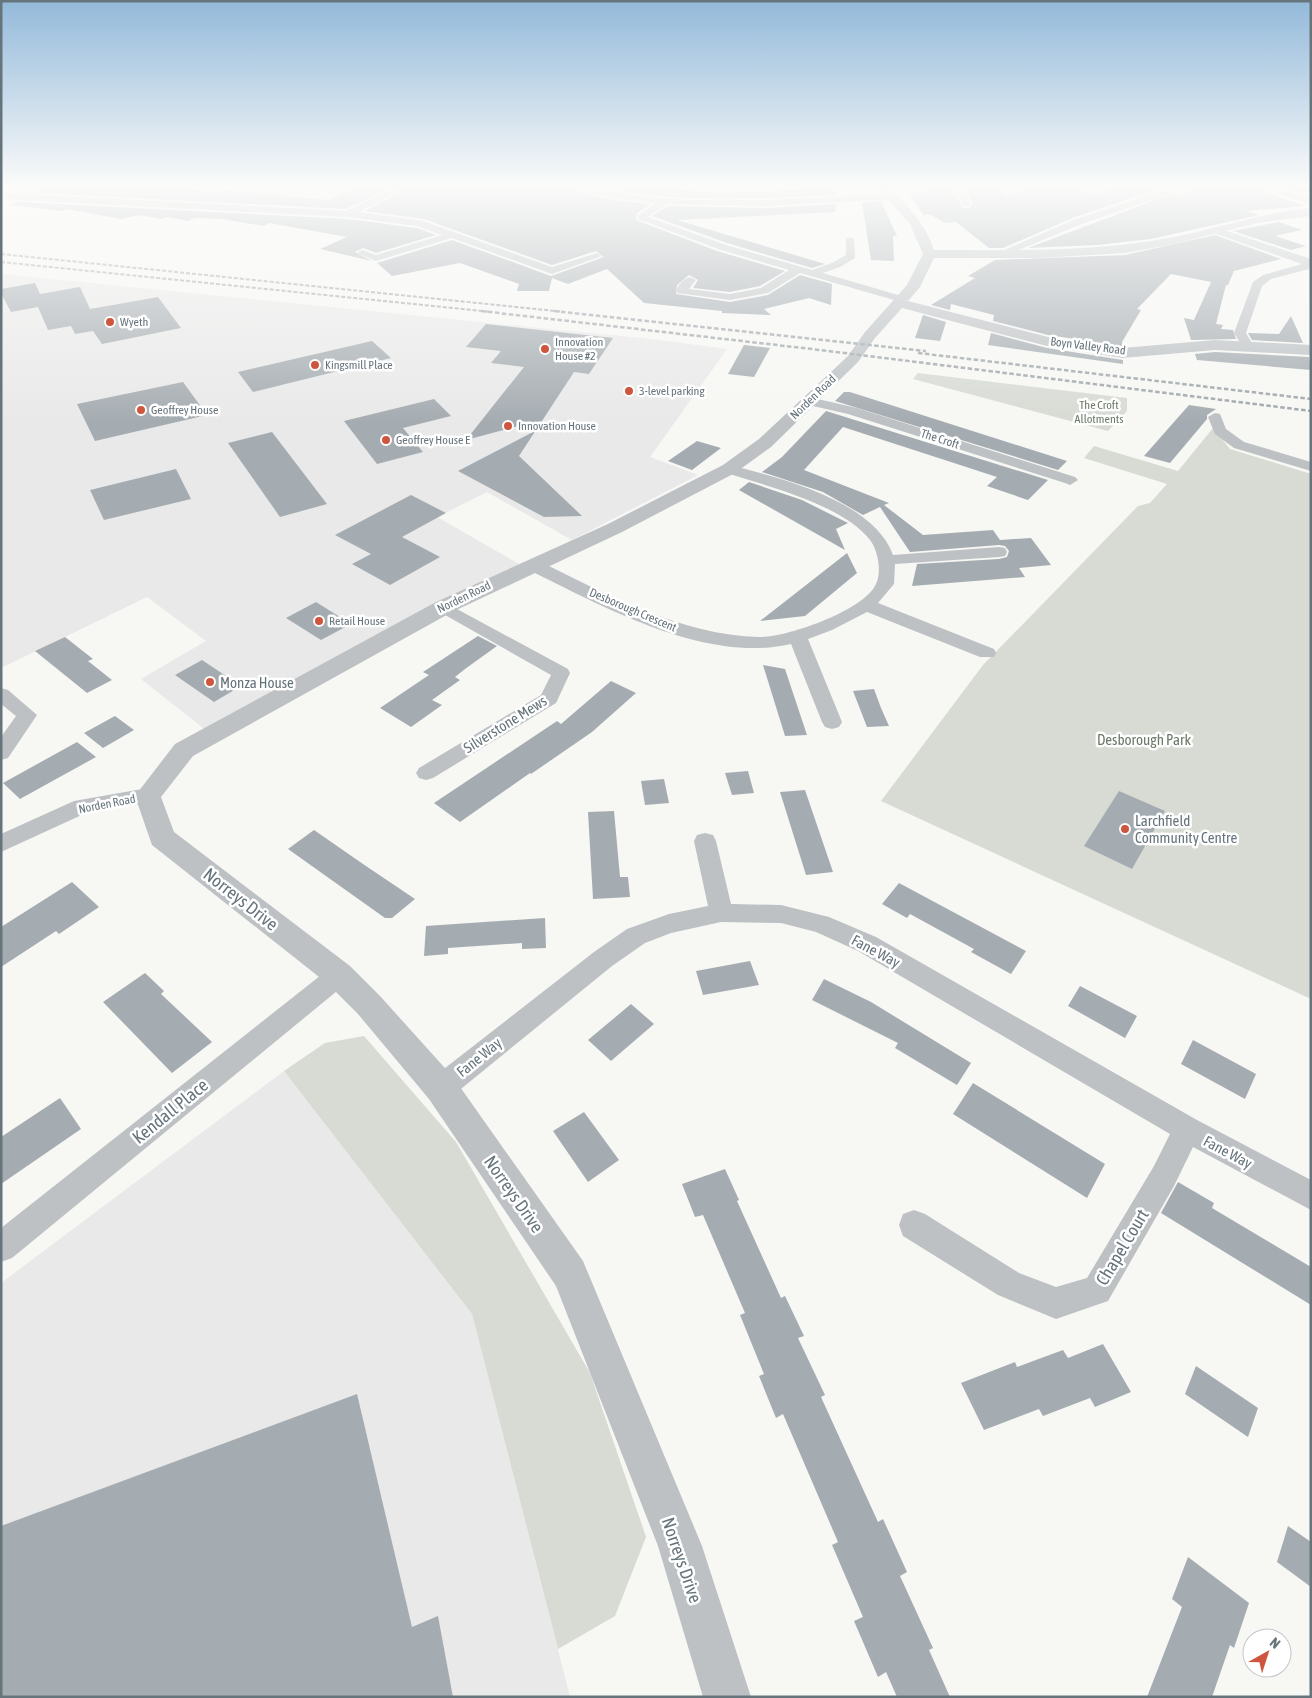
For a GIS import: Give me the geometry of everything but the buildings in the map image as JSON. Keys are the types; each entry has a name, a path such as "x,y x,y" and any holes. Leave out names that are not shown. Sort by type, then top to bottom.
{"street":[{"path":"524,264 548,274 575,264"},
{"path":"777,264 897,300"},
{"path":"810,274 837,264"},
{"name":"Norden Road","path":"4,839 82,806 148,796 184,750 444,607 614,528 729,469 765,443 853,359 897,300 913,287 924,264"},
{"path":"1246,345 1240,333 1257,284 1267,278 1305,267 1308,264"},
{"path":"690,280 681,291 730,297 764,291 797,270"},
{"name":"Boyn Valley Road","path":"897,300 1046,341 1122,353 1215,345 1246,345 1311,350"},
{"name":"The Croft","path":"809,401 852,411 1070,480"},
{"path":"1215,417 1220,431 1239,445 1311,468"},
{"path":"729,469 804,493 856,519 876,538 887,560 999,552"},
{"name":"Desborough Crescent","path":"533,565 684,632 763,644 797,636 839,622 866,605 884,588 887,560"},
{"path":"866,605 987,653"},
{"name":"Silverstone Mews","path":"426,773 549,699 561,673 444,607"},
{"path":"797,636 832,722"},
{"path":"1,694 27,715 1,753"},
{"name":"Norreys Drive","path":"148,796 162,838 339,975 369,1004 440,1088 570,1274 680,1546 727,1697"},
{"path":"705,841 720,913"},
{"name":"Fane Way","path":"440,1088 574,980 636,936 669,924 720,913 780,914 821,924 867,944 1187,1129 1311,1196"},
{"name":"Kendall Place","path":"1,1247 339,975"},
{"name":"Chapel Court","path":"914,1225 1009,1284 1056,1303 1097,1290 1164,1176 1187,1129"}],"shaded area":[{"path":"1,274 651,339 727,349 650,457 698,475 572,540 487,492 437,517 519,564 208,732 141,679 206,641 147,597 1,668"},
{"path":"284,1071 472,1314 570,1697 1,1697 1,1283"}],"green space":[{"name":"The Croft Allotments","path":"918,373 1127,398 1127,411 1108,431 913,379"},
{"name":"Desborough Park","path":"1213,428 1230,449 1311,474 1311,999 881,801 983,665 1138,506 1150,503 1167,484 1084,458 1094,446 1178,471"},
{"path":"364,1036 456,1142 590,1373 646,1537 615,1616 558,1649 472,1314 284,1071 325,1043"}],"railway":[{"path":"23,264 492,312"},
{"path":"101,264 565,312"},
{"path":"481,311 820,350 1311,411"},
{"path":"554,311 926,351"},
{"path":"918,353 1311,399"}],"place":[{"name":"Wyeth","path":"110,322"},
{"name":"Innovation House #2","path":"545,349"},
{"name":"Kingsmill Place","path":"315,365"},
{"name":"3-level parking","path":"629,391"},
{"name":"Geoffrey House","path":"141,410"},
{"name":"Innovation House","path":"508,426"},
{"name":"Geoffrey House E","path":"386,440"},
{"name":"Retail House","path":"319,621"},
{"name":"Monza House","path":"210,682"},
{"name":"Larchfield Community Centre","path":"1125,829"}]}
